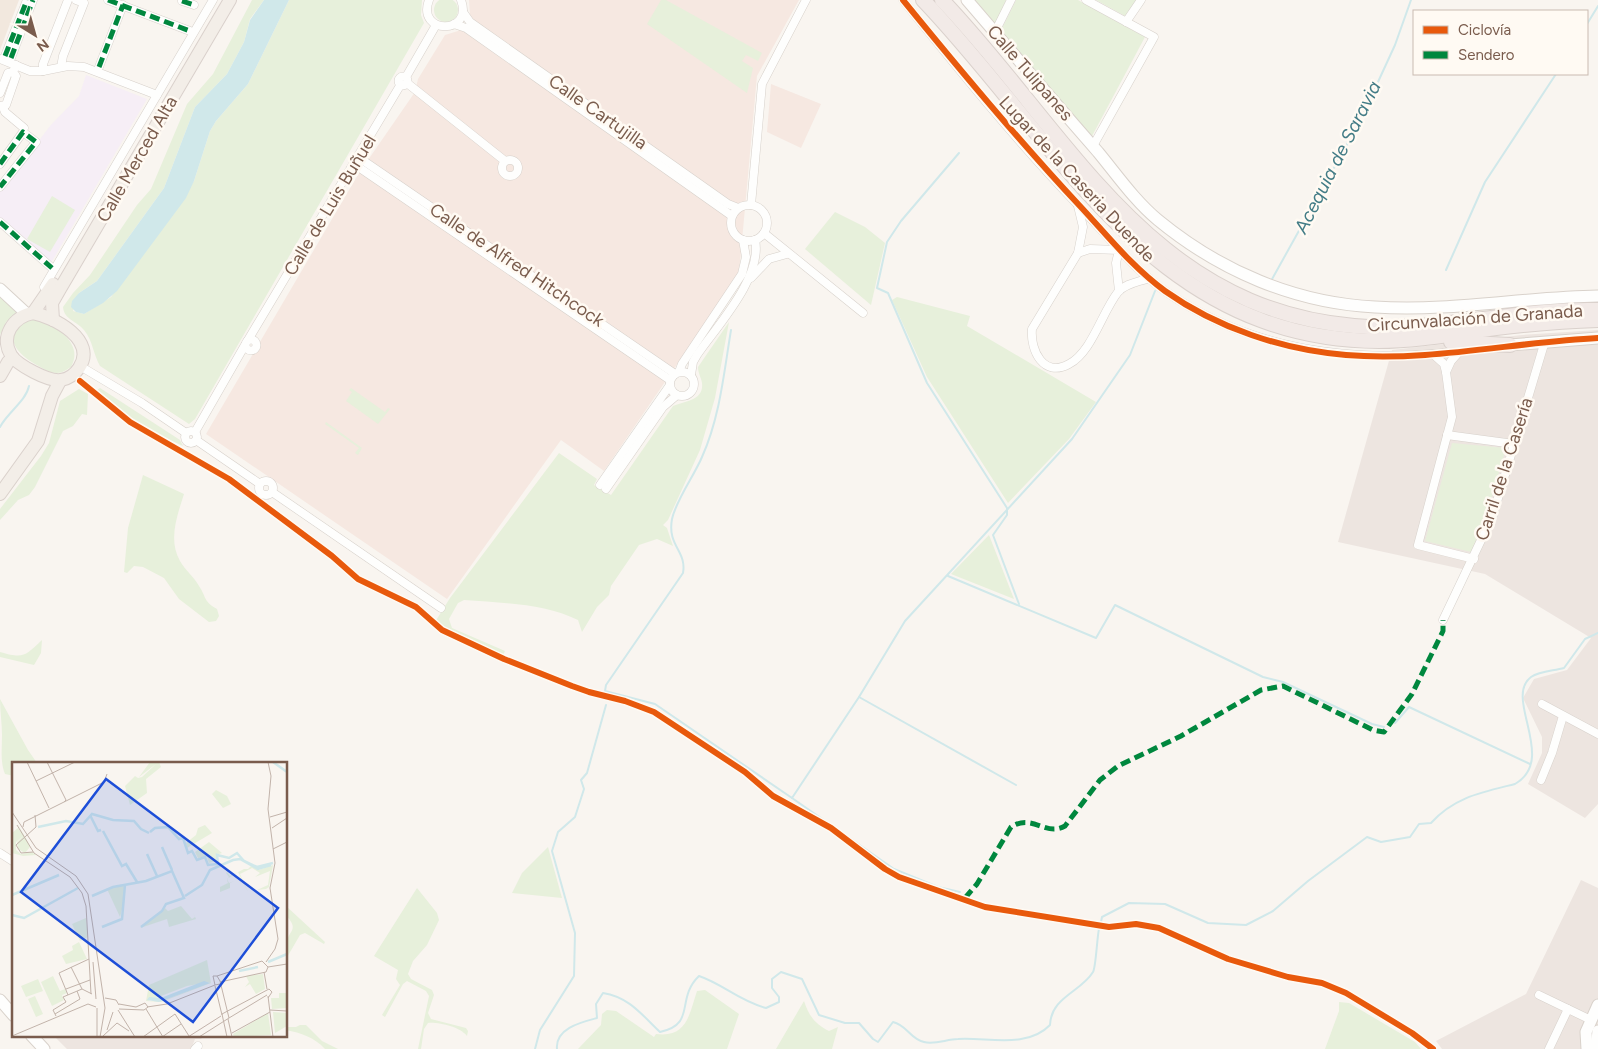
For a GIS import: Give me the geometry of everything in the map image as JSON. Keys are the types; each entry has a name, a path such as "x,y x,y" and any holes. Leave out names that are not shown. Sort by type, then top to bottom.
{"highway":[{"name":"Circunvalación de Granada","path":"923,0 979,61 1093,200 1136,244 1172,274 1240,312 1289,329 1340,338 1378,341 1416,339 1498,328 1598,320"},
{"name":"Circunvalación de Granada","path":"942,0 998,62 1099,185 1136,226 1187,267 1238,296 1294,316 1354,326 1430,325 1539,312 1598,310"},
{"path":"1579,310 1598,304"},
{"path":"1416,339 1431,343 1457,341 1510,344"}],"main road":[{"name":"Calle Merced Alta","path":"32,312 55,281 221,0"},
{"name":"Calle Merced Alta","path":"53,320 52,303 230,0"},
{"path":"0,376 8,362 7,350 9,328 14,322 32,312 44,315 72,332 80,341 83,349 80,366 68,378 60,381 43,377 7,350"},
{"path":"0,494 38,441 52,396 60,381"}],"street":[{"path":"5,58 27,0"},
{"path":"5,58 33,0"},
{"path":"43,72 43,64 68,0"},
{"path":"61,67 63,56 84,3 76,0"},
{"path":"108,0 190,31"},
{"name":"Calle Merced Alta","path":"32,312 34,304 213,0"},
{"path":"429,0 427,12 436,25 445,27 454,24 463,12 461,0"},
{"path":"751,205 762,84 806,0"},
{"name":"Lugar de la Caseria Duende","path":"903,0 971,85 1119,250 1149,278 1193,308 1243,332 1268,340 1306,350 1345,355 1384,357 1437,355 1510,344"},
{"name":"Calle Tulipanes","path":"967,0 1148,211 1226,265 1276,289 1350,305 1398,308 1466,307 1598,296"},
{"path":"995,32 1011,0"},
{"path":"1086,0 1154,37 1092,146"},
{"path":"1126,22 1141,0"},
{"path":"182,1 198,7"},
{"path":"99,67 122,5"},
{"name":"Calle Cartujilla","path":"463,12 470,22 728,204 738,208"},
{"name":"Calle Cartujilla","path":"454,24 472,32 732,216"},
{"name":"Calle de Luis Buñuel","path":"193,435 237,362 250,345 259,325 405,81 436,25"},
{"path":"5,58 14,69 16,76 6,105 1,107 24,128"},
{"path":"0,93 8,73 14,69 43,72 61,67 84,67 157,95"},
{"path":"405,81 505,161"},
{"path":"0,164 23,132 36,142 0,187"},
{"name":"Calle de Alfred Hitchcock","path":"356,160 673,378"},
{"path":"1077,204 1083,227 1078,253 1032,329 1030,342 1034,354 1044,363 1055,368 1068,365 1082,354 1119,291 1132,282 1149,278"},
{"path":"751,205 759,207 766,217 767,226 764,233 755,240 743,240 736,236 732,228 732,216 738,208 751,205"},
{"path":"0,222 52,268"},
{"path":"764,233 787,254 862,313"},
{"path":"609,479 742,274 746,257 743,240"},
{"path":"748,281 754,258 755,240"},
{"path":"1078,253 1090,249 1119,250 1116,263 1119,291"},
{"path":"603,487 663,406 677,395 685,396 691,392 694,385 690,375 697,355 748,281 768,259 787,254"},
{"path":"0,290 32,312"},
{"path":"1510,344 1598,338"},
{"name":"Carril de la Casería","path":"1443,620 1474,559 1493,515 1545,341"},
{"path":"0,366 7,350"},
{"path":"1446,372 1451,361 1459,352"},
{"path":"1437,355 1444,364 1446,372 1452,417 1418,545 1474,559"},
{"path":"80,366 193,435 260,484 261,493 268,495 272,492 441,608"},
{"path":"673,378 690,375"},
{"path":"673,378 677,395"},
{"path":"1447,435 1514,444"},
{"path":"1542,704 1598,734"},
{"path":"1541,780 1552,753 1562,716"},
{"path":"0,853 12,861"},
{"path":"1540,995 1591,1020"},
{"path":"0,1000 12,1014"},
{"path":"1586,1049 1586,1032 1598,1005"},
{"path":"1548,1049 1568,1009"},
{"path":"1596,1049 1598,1031"},
{"path":"32,1036 44,1049"}],"shaded area":[{"path":"0,0 19,0 0,50"},
{"path":"469,0 799,0 757,76 739,274 604,471 561,440 447,599 206,434 359,173 415,92 418,79 445,35 458,31 466,24 470,15"},
{"path":"86,75 147,99 51,263 0,219 0,192 50,126 79,96"},
{"path":"771,84 821,104 801,148 767,132"},
{"path":"1598,330 1598,804 1585,818 1528,784 1542,753 1542,737 1523,698 1534,679 1567,670 1591,638 1485,574 1338,542 1392,350 1522,335"},
{"path":"1581,880 1598,888 1598,1049 1442,1049 1436,1041 1526,994"},
{"path":"54,1036 204,1036 201,1039 195,1039 191,1049 67,1049"}],"green space":[{"path":"451,-1 457,5 458,10 455,19 446,22 437,19 434,10 437,1"},
{"path":"252,0 264,0 250,19 244,42 227,74 195,107 164,188 97,281 79,293 73,311 84,314 111,297 194,181 210,131 216,121 248,84 289,0 422,0 421,15 424,23 195,419 189,424 100,366 87,334 66,315 63,307 90,275 137,205 151,189 187,104 213,74"},
{"path":"661,0 666,0 762,53 758,61 746,55 742,61 753,68 747,93 647,24"},
{"path":"973,0 1006,0 995,25"},
{"path":"1016,0 1078,0 1145,37 1091,138 1000,32"},
{"path":"1096,0 1137,0 1125,16"},
{"path":"52,196 75,210 50,252 27,239"},
{"path":"835,212 865,227 885,243 871,305 805,249"},
{"path":"0,297 19,310 6,322 0,335"},
{"path":"897,297 970,316 967,326 1096,402 1069,439 1008,503 927,377 892,300"},
{"path":"31,319 48,324 64,334 74,350 71,367 57,373 51,372 27,359 16,348 14,336 16,331"},
{"path":"729,322 715,398 700,450 668,520 663,525 667,528 673,546 657,539 639,545 611,586 609,595 597,607 582,632 578,620 551,610 493,602 464,600 458,603 449,619 452,628 505,651 503,655 451,633 435,622 450,598 559,453 597,479 594,485 611,495 673,406 697,397 700,393 702,383 698,367"},
{"path":"100,388 180,440 183,446 148,429 115,408 97,390"},
{"path":"351,388 385,412 388,408 390,409 378,424 346,401 352,392 349,390"},
{"path":"79,389 88,394 87,415 82,414 73,426 63,431 35,487 29,495 18,500 0,520 0,509 49,443 60,401"},
{"path":"326,422 362,448 358,455 355,453 359,448 325,424"},
{"path":"1452,443 1506,448 1486,517 1471,552 1425,541"},
{"path":"143,475 184,494 175,528 176,553 207,601 217,609 219,616 216,621 209,622 179,599 164,578 143,567 134,566 127,573 124,572 128,528"},
{"path":"989,535 1014,599 951,574"},
{"path":"42,640 41,653 34,665 0,657 0,652 24,655"},
{"path":"0,699 36,762 12,762 12,776 5,774 2,765"},
{"path":"548,847 562,898 512,893 522,873"},
{"path":"417,888 437,913 439,920 427,945 413,961 408,974 411,979 432,990 434,995 428,1013 431,1019 466,1028 468,1031 467,1036 460,1030 449,1026 428,1023 424,1029 421,1049 418,1049 429,996 426,991 407,981 403,984 385,1017 382,1015 400,985 396,979 398,970 374,956"},
{"path":"288,908 325,942 324,944 305,933 300,935 288,956 288,938 293,927 288,918"},
{"path":"705,990 739,1014 727,1049 578,1049 601,1025 602,1014 607,1010 616,1011 654,1037 656,1034 674,1032 685,1023 689,1016 697,991"},
{"path":"804,1001 810,1015 816,1022 829,1031 838,1027 832,1049 776,1049"},
{"path":"1339,1002 1349,1003 1415,1042 1421,1049 1325,1049 1339,1011"},
{"path":"306,1025 322,1041 338,1049 325,1049 307,1036 288,1031 288,1027"}],"water":[{"path":"264,0 289,0 248,84 216,121 210,131 194,181 186,198 117,291 103,303 84,314 76,312 71,307 72,301 79,293 97,281 164,188 195,107 227,74 244,42 250,20"}],"waterway":[{"name":"Acequia de Saravia","path":"1271,281 1360,121 1395,45 1411,0"},
{"path":"1588,22 1598,6"},
{"path":"1446,270 1485,182 1555,75"},
{"path":"959,153 901,221 887,242 877,288 888,293 927,383 1007,508 1007,515 993,535 1019,604"},
{"path":"731,330 721,394 713,426 699,464 677,504 672,519 672,536 682,559 683,573 606,685 605,691 655,704 792,798 859,697 905,621 1072,439 1130,355 1155,291"},
{"path":"0,427 7,416 21,402 29,386"},
{"path":"948,576 1096,638 1115,605 1263,677 1283,682 1372,724 1384,727"},
{"path":"1101,922 1102,917 1129,903 1165,904 1208,923 1246,925 1273,911 1308,881 1367,837 1381,842 1410,837 1419,824 1431,823 1440,814 1459,801 1480,793 1515,784 1527,773 1532,760 1532,745 1523,699 1524,687 1531,677 1535,675 1564,668 1585,639 1598,633"},
{"path":"859,697 1016,785"},
{"path":"535,1049 540,1030 574,976 575,933 552,851 558,832 575,817 584,789 581,780 587,773 606,705"},
{"path":"1395,723 1409,707 1530,764"},
{"path":"792,798 894,869 938,887 960,892"},
{"path":"557,1049 560,1036 565,1031 577,1024 597,1018 596,1004 603,993 620,998 628,1003 660,1032 678,1023 682,1017 688,993 699,976 756,1005 766,1008 779,1002 779,997 772,988 772,979 781,972 802,979 819,1015 845,1023 859,1023 878,1042 893,1022 902,1026 919,1040 928,1043 958,1039 1007,1040 1030,1037 1050,1025 1055,1008 1088,979 1093,972 1099,929"}],"marked path":[{"path":"5,56 27,0"},
{"path":"11,58 33,0"},
{"path":"108,0 190,31"},
{"path":"182,1 194,5"},
{"path":"99,67 123,5"},
{"path":"0,164 23,132 36,142 0,187"},
{"path":"0,222 52,268"},
{"path":"965,898 977,884 1011,827 1026,822 1051,829 1065,826 1100,780 1118,766 1181,736 1261,690 1283,686 1373,730 1384,732 1412,694 1443,631 1443,620"}],"cycle path":[{"path":"903,0 1011,130 1120,250 1153,282 1206,316 1251,335 1275,342 1298,348 1346,355 1409,356 1440,354 1598,338"},
{"path":"80,381 130,422 229,479 332,556 358,579 416,607 442,630 504,659 572,686 625,701 654,712 745,772 773,796 831,828 885,869 899,877 985,907 1109,927 1136,924 1159,928 1228,959 1288,977 1322,983 1346,993 1412,1033 1433,1049"}]}
